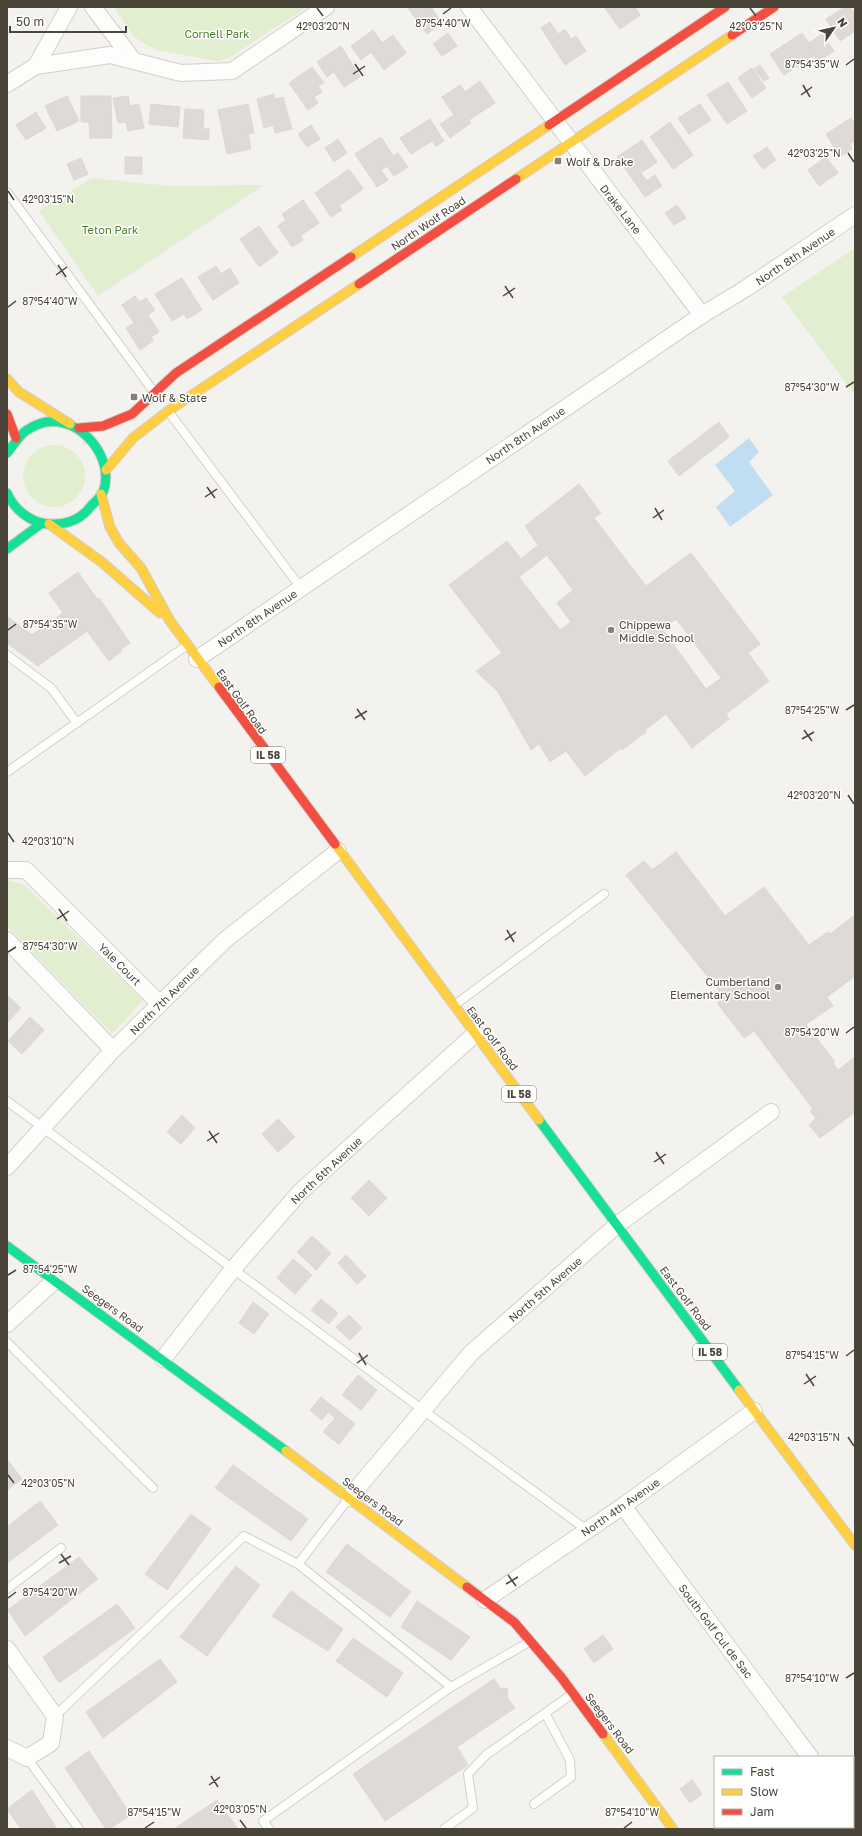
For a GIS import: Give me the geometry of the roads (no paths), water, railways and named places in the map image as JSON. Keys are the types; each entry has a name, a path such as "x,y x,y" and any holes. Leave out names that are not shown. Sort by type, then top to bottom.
{"main road":[{"name":"North Wolf Road","path":"106,470 161,402 176,373 555,122 725,7"},
{"name":"North Wolf Road","path":"79,428 103,426 161,402 570,143 774,7"},
{"path":"7,379 19,392 70,424"},
{"path":"7,414 12,441"},
{"name":"IL 58","path":"7,453 12,441 31,427 50,422 70,424 79,428 92,439 102,453 106,470 105,482 101,494 93,507 80,518 65,524 46,524 30,518 19,510 8,498"},
{"name":"East Golf Road","path":"101,494 110,527 119,543 140,568 170,622 338,851 855,1545"},
{"path":"7,549 46,524"},
{"name":"East Golf Road","path":"46,524 103,563 170,622"},
{"name":"Seegers Road","path":"7,1246 163,1359 514,1622 531,1640 573,1693 673,1829"}],"street":[{"path":"36,66 68,7"},
{"path":"93,7 133,60"},
{"path":"7,84 36,66 110,55 181,73 232,71 326,7"},
{"name":"Drake Lane","path":"469,7 570,143 702,315"},
{"name":"North 8th Avenue","path":"197,659 702,315 745,289 855,215"},
{"name":"North 7th Avenue","path":"7,1167 113,1050 225,940 338,851"},
{"name":"Yale Court","path":"7,870 26,870 160,1004"},
{"path":"7,940 113,1050"},
{"name":"North 6th Avenue","path":"163,1359 232,1269 300,1192 475,1034"},
{"name":"North 5th Avenue","path":"349,1498 471,1353 617,1226 770,1112"},
{"path":"7,1324 54,1281"},
{"name":"North 4th Avenue","path":"485,1600 623,1506 754,1411"},
{"name":"South Golf Cul de Sac","path":"623,1506 809,1756"},
{"path":"7,1650 55,1716 51,1743 27,1758 7,1748"},
{"path":"854,1813 855,1818"}],"lane":[{"path":"7,192 161,402 301,588"},
{"path":"7,772 187,645"},
{"path":"7,655 51,688 77,723"},
{"path":"454,1006 604,894"},
{"path":"7,1101 232,1269 587,1530"},
{"path":"7,1342 153,1488"},
{"path":"298,1564 349,1498"},
{"path":"55,1716 244,1536 298,1564 451,1687"},
{"path":"7,1589 61,1548"},
{"path":"269,1829 263,1821 451,1687 531,1640"},
{"path":"444,1829 473,1808 468,1774 486,1755 573,1693"},
{"path":"534,1804 571,1777 570,1760 546,1713"},
{"path":"27,1758 79,1829"}],"water":[{"path":"749,438 759,452 749,462 773,495 730,527 716,507 735,491 715,465"}],"place":[{"name":"Wolf & Drake","path":"558,161"},
{"name":"Wolf & State","path":"134,397"},
{"name":"Chippewa Middle School","path":"611,630"},
{"name":"Cumberland Elementary School","path":"778,987"}],"park label":[{"name":"Cornell Park","path":"217,33"},
{"name":"Teton Park","path":"110,229"}]}
